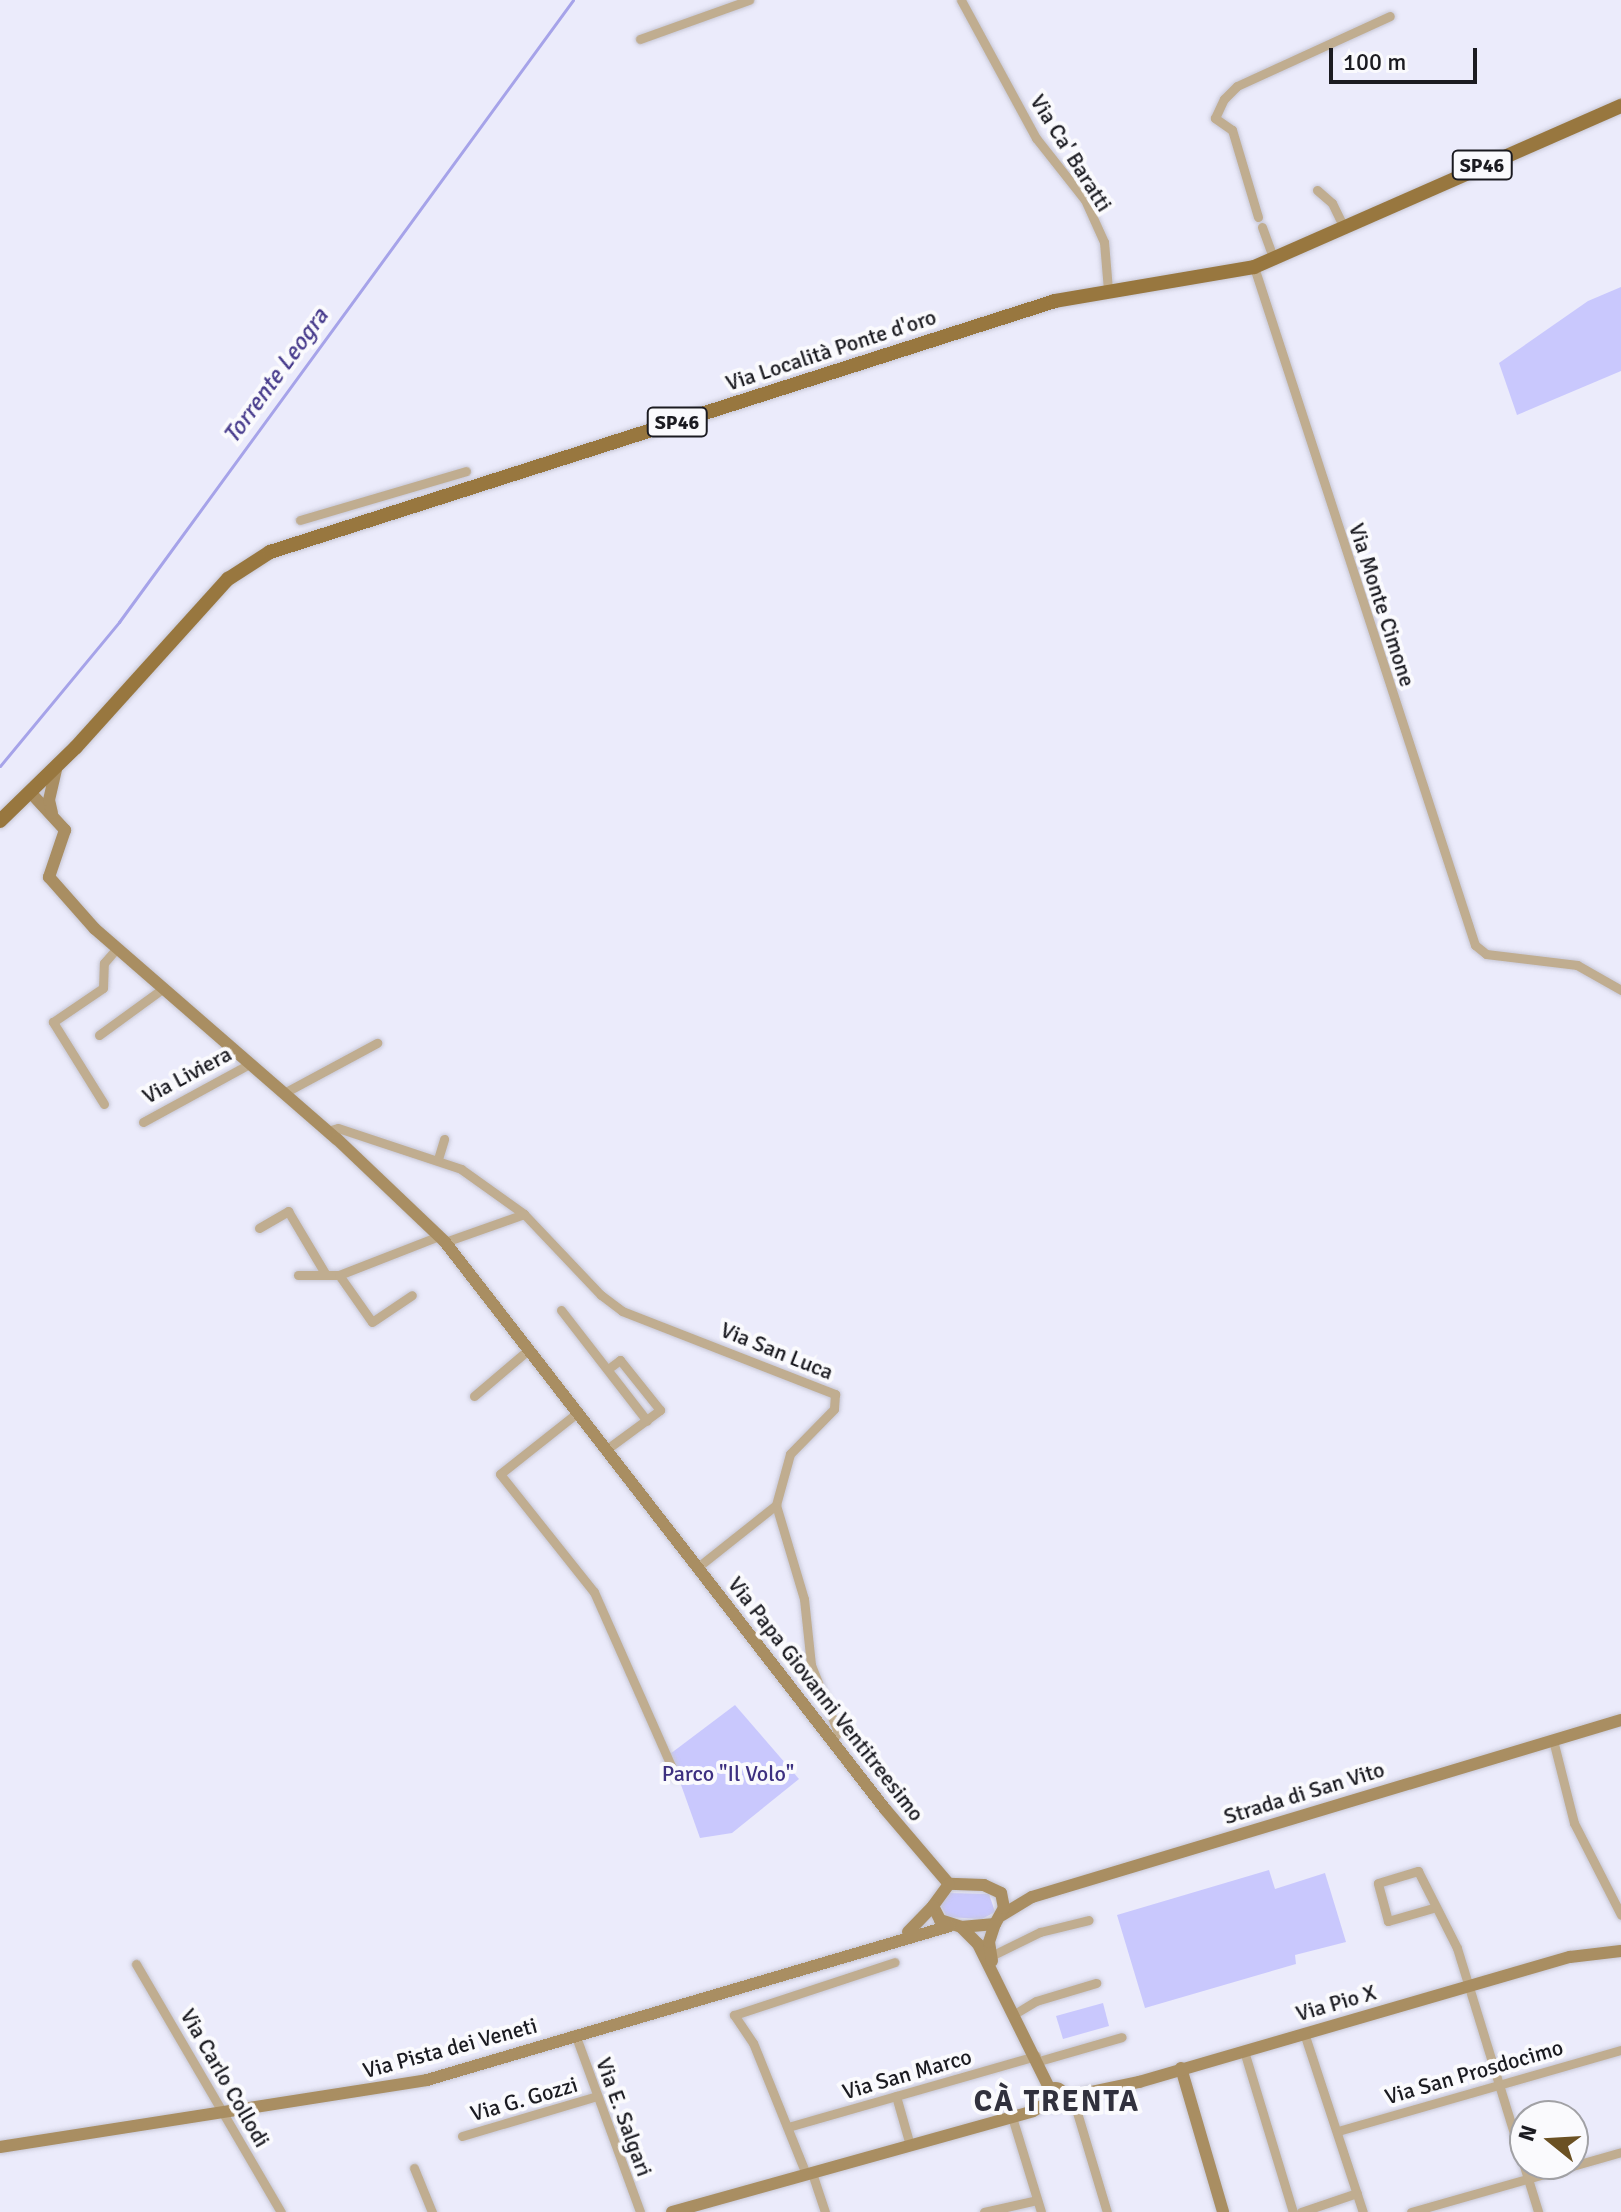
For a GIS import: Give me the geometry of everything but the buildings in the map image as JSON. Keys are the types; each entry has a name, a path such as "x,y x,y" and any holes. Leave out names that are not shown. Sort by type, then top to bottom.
{"main road":[{"name":"SP46","path":"1344,228 1621,106"},
{"name":"Via Località Ponte d'oro","path":"0,821 81,742 228,579 270,552 1055,301 1254,267 1344,228"}],"street":[{"path":"640,39 749,0"},
{"name":"Via Ca' Baratti","path":"961,0 1036,138 1085,200 1104,242 1108,290"},
{"path":"1274,260 1232,130 1215,118 1224,99 1237,86 1390,16"},
{"path":"1317,190 1332,203 1344,228"},
{"name":"Via Monte Cimone","path":"1254,267 1425,798 1481,951 1577,965 1621,990"},
{"path":"300,520 466,471"},
{"name":"Via Liviera","path":"57,766 49,800 52,813 65,830 49,877 117,948 327,1131"},
{"path":"30,792 52,813"},
{"path":"104,1104 53,1022 103,988 104,963 117,948"},
{"path":"99,1035 162,989"},
{"path":"284,1093 377,1043"},
{"name":"Via Liviera","path":"143,1122 251,1063"},
{"name":"Via San Luca","path":"327,1131 338,1128 461,1169 524,1214 601,1295 622,1311 835,1394 834,1409 790,1454 776,1505"},
{"name":"Via Papa Giovanni Ventitreesimo","path":"327,1131 442,1239 922,1856 949,1884"},
{"path":"438,1159 444,1139"},
{"path":"259,1228 288,1211 326,1275"},
{"path":"298,1275 339,1275 524,1214"},
{"path":"339,1275 372,1322 412,1295"},
{"path":"561,1310 647,1421"},
{"path":"474,1396 528,1350"},
{"path":"607,1449 660,1410 620,1360 608,1369"},
{"path":"577,1413 500,1474 594,1592 676,1777"},
{"path":"776,1505 804,1599 811,1665 838,1732 833,1739"},
{"name":"Via Papa Giovanni Ventitreesimo","path":"698,1567 776,1505"},
{"name":"Strada di San Vito","path":"998,1919 1032,1897 1621,1720"},
{"path":"1553,1740 1574,1823 1621,1915"},
{"name":"Via Papa Giovanni Ventitreesimo","path":"922,1856 936,1916 956,1927 995,1971"},
{"path":"1433,1908 1388,1921 1378,1883 1418,1871 1433,1908 1457,1948 1509,2119"},
{"path":"934,1902 949,1884 984,1885 1001,1893 1032,1897"},
{"name":"Via Papa Giovanni Ventitreesimo","path":"1001,1893 991,1956 995,1971 1037,2059 1048,2096"},
{"name":"Via Pista dei Veneti","path":"899,1937 934,1902"},
{"path":"956,1927 998,1919"},
{"path":"991,1956 1040,1932 1089,1920"},
{"name":"Via Pista dei Veneti","path":"0,2147 427,2080 899,1937 956,1927"},
{"name":"Via Pio X","path":"672,2212 1012,2117 1048,2096 1057,2106 1068,2099 1570,1957 1621,1951"},
{"path":"825,2212 747,2030 734,2015 895,1962"},
{"name":"Via Carlo Collodi","path":"136,1964 281,2212"},
{"path":"1016,2013 1036,2001 1096,1983"},
{"path":"1304,2033 1363,2212"},
{"name":"Via E. Salgari","path":"575,2034 640,2212"},
{"name":"Via San Marco","path":"788,2127 1122,2037"},
{"name":"Via San Prosdocimo","path":"1338,2131 1497,2082 1621,2050"},
{"path":"1244,2051 1293,2212"},
{"path":"1181,2068 1223,2212"},
{"name":"Via G. Gozzi","path":"462,2136 597,2096"},
{"path":"896,2096 910,2145"},
{"path":"1068,2099 1107,2212"},
{"path":"1012,2117 1041,2212"},
{"path":"1589,2161 1621,2152"},
{"path":"414,2168 432,2212"},
{"path":"1411,2212 1521,2180"},
{"path":"1529,2180 1538,2212"},
{"path":"1301,2212 1357,2193"},
{"path":"984,2212 1037,2200"}],"green space":[{"path":"1621,287 1621,371 1517,415 1499,363 1588,301"},
{"name":"Parco \"Il Volo\"","path":"735,1705 799,1779 732,1833 700,1838 670,1754"},
{"path":"1269,1870 1275,1889 1325,1873 1346,1942 1295,1955 1296,1964 1145,2008 1117,1915"},
{"path":"949,1893 989,1894 995,1912 982,1919 947,1917 940,1904"},
{"path":"1103,2003 1109,2026 1063,2039 1056,2016"}],"waterway":[{"name":"Torrente Leogra","path":"0,766 119,622 573,0"}],"district":[{"name":"CÀ TRENTA","path":"1057,2102"}]}
